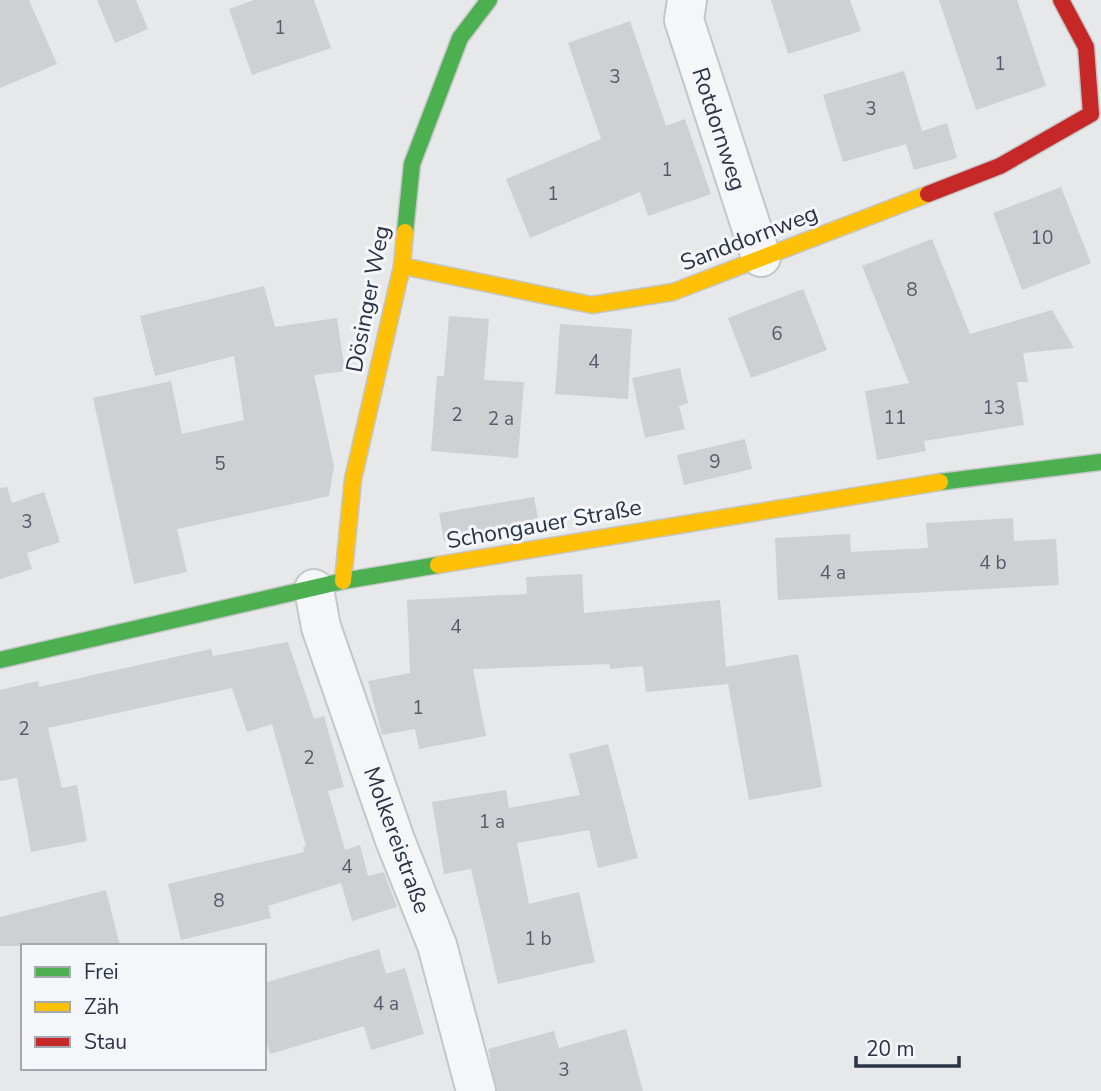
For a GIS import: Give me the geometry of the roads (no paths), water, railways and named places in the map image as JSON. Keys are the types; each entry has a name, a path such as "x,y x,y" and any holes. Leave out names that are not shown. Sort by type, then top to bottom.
{"street":[{"name":"Dösinger Weg","path":"329,585 402,266 412,164 460,38 489,0"},
{"name":"Rotdornweg","path":"687,0 684,20 761,257"},
{"name":"Sanddornweg","path":"402,266 592,305 673,292 1000,166 1091,114 1086,47 1061,0"},
{"name":"Schongauer Straße","path":"0,660 329,585 878,490 1101,462"},
{"name":"Molkereistraße","path":"329,585 326,640 395,840 436,945 476,1091"}]}
